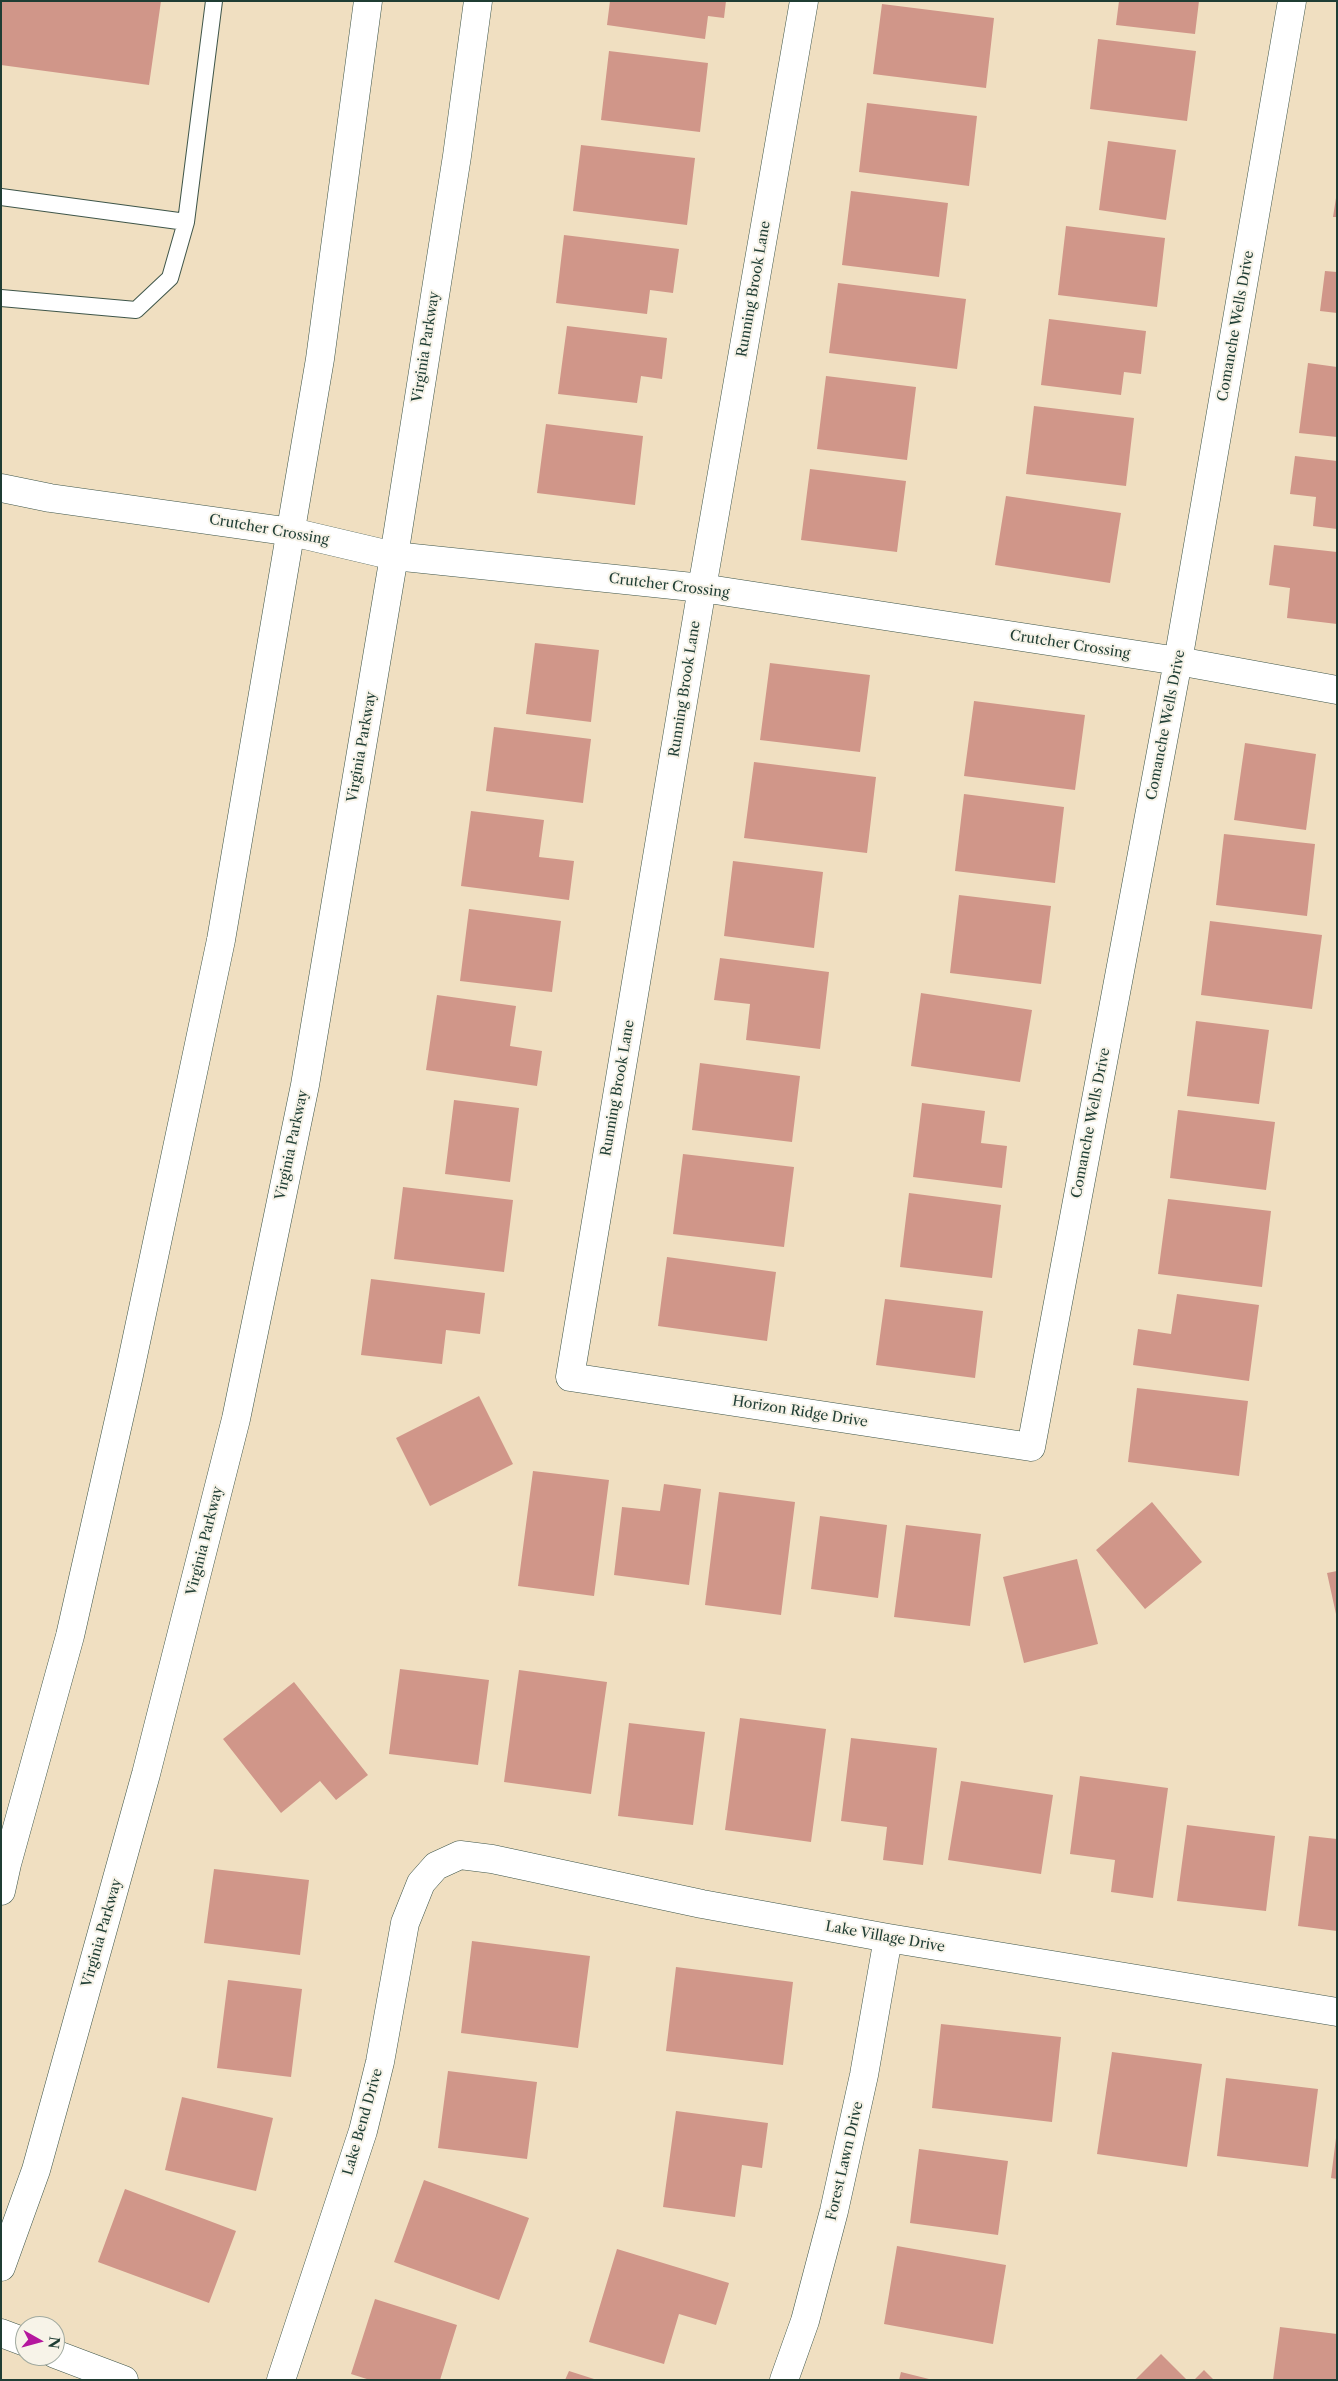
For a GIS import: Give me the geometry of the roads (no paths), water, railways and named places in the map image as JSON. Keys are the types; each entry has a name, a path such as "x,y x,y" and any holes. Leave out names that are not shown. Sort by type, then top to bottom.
{"street":[{"path":"1,1892 6,1851 70,1636 129,1375 220,940 292,532 320,359 368,1"},
{"name":"Virginia Parkway","path":"1,2267 36,2170 144,1784 236,1419 305,1085 394,556 455,165 478,1"},
{"name":"Running Brook Lane","path":"570,1376 702,588 804,1"},
{"name":"Comanche Wells Drive","path":"1030,1447 1178,662 1292,1"},
{"name":"Crutcher Crossing","path":"1,488 50,498 292,532 394,556 702,588 1178,662 1337,690"},
{"name":"Horizon Ridge Drive","path":"570,1376 1030,1447"},
{"name":"Lake Village Drive","path":"436,1866 460,1855 492,1859 702,1904 888,1938 1337,2012"},
{"name":"Lake Bend Drive","path":"281,2380 363,2131 380,2062 405,1923 421,1883 436,1866"},
{"name":"Forest Lawn Drive","path":"784,2380 805,2320 834,2211 864,2075 888,1938"},
{"path":"1,2333 15,2338"},
{"path":"65,2358 124,2380"}],"lane":[{"path":"1,298 136,310 170,278 186,222 214,1"},
{"path":"1,197 186,222"}]}
